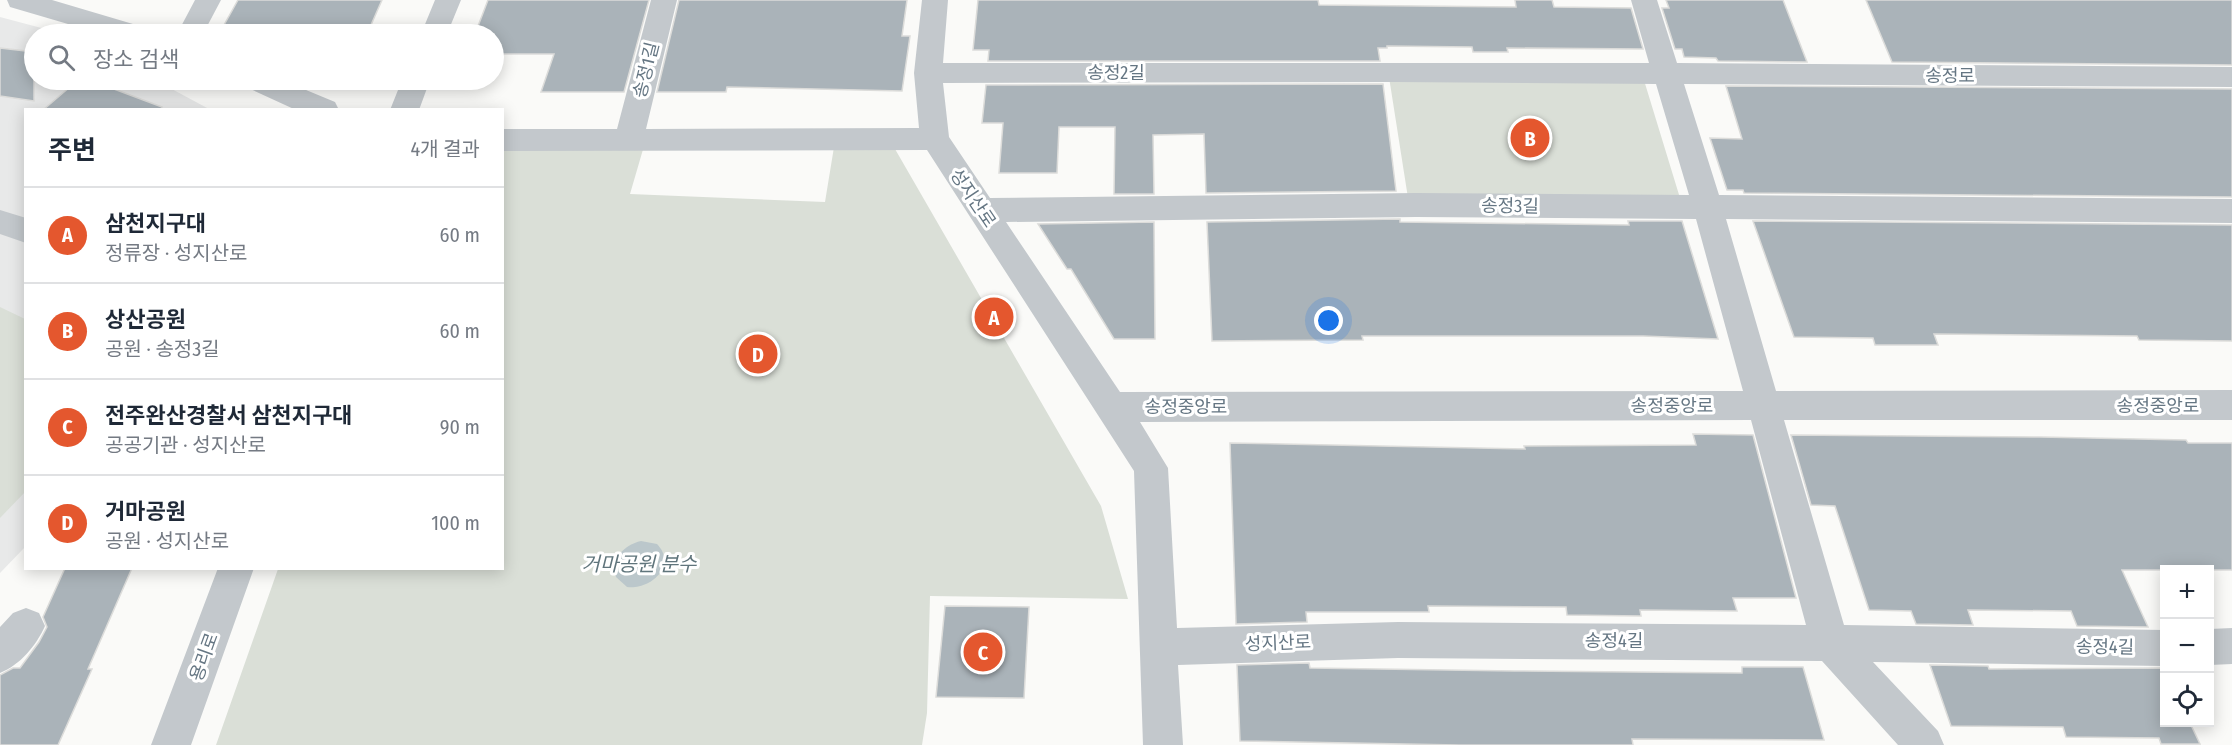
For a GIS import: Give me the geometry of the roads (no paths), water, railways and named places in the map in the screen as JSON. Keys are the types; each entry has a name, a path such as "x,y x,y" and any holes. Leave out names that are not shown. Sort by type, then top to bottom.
{"street":[{"path":"20,0 100,24"},
{"path":"195,24 208,0"},
{"path":"438,24 448,0"},
{"name":"송정1길","path":"629,139 664,0"},
{"path":"504,140 935,139 928,73 935,0"},
{"path":"1644,0 1708,208 1830,643 1924,745"},
{"name":"송정2길","path":"928,73 1668,74"},
{"name":"송정로","path":"1668,74 2232,76"},
{"path":"279,90 320,108"},
{"path":"405,108 412,90"},
{"name":"성지산로","path":"935,139 1151,468 1163,745"},
{"name":"송정3길","path":"982,210 1311,205 1708,208"},
{"path":"1708,208 2232,211"},
{"path":"0,222 24,230"},
{"name":"송정중앙로","path":"1112,407 2232,405"},
{"name":"용리로","path":"171,745 235,570"},
{"path":"0,655 26,626"},
{"name":"성지산로","path":"1158,647 1398,640"},
{"name":"송정4길","path":"1398,640 2160,648"},
{"path":"2214,647 2232,646"}],"water":[{"name":"거마공원 분수","path":"641,541 657,544 663,552 663,568 652,581 636,587 627,587 616,577 615,564 624,549"}],"place":[{"name":"상산공원","path":"1530,138"},
{"name":"삼천지구대","path":"994,317"},
{"name":"거마공원","path":"758,354"},
{"name":"전주완산경찰서 삼천지구대","path":"983,652"}]}
